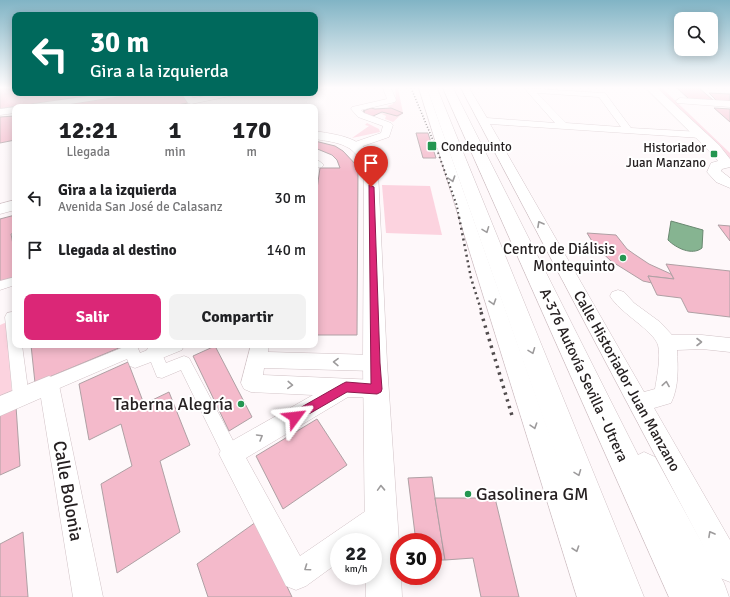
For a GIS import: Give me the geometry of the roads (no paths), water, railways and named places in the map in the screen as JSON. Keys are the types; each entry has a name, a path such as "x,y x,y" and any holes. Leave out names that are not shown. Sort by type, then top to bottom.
{"main road":[{"path":"466,116 625,597"},
{"name":"A-376 Autovía Sevilla - Utrera","path":"468,116 590,386 689,597"},
{"path":"590,386 619,428 646,473 710,597"}],"street":[{"path":"356,145 385,135 388,125 363,116"},
{"path":"431,116 592,597"},
{"name":"Calle Historiador Juan Manzano","path":"470,116 639,403 730,568"},
{"path":"526,116 563,126 701,135"},
{"path":"554,116 563,126"},
{"path":"618,116 629,131"},
{"path":"681,116 729,158"},
{"path":"692,116 729,158"},
{"path":"318,135 356,145 369,160 384,597"},
{"path":"729,158 716,166 714,172 721,180 730,184"},
{"path":"0,209 12,206"},
{"path":"0,286 12,282"},
{"path":"618,296 628,307 654,327 667,343 668,368 664,396 639,403"},
{"path":"9,318 12,331"},
{"path":"667,343 702,342 730,345"},
{"path":"15,348 21,397"},
{"path":"0,406 132,350 135,362 168,348"},
{"path":"375,363 258,352 251,383 377,389"},
{"path":"155,354 162,372 184,362 296,576 330,551"},
{"name":"Calle Bolonia","path":"49,385 88,597"},
{"path":"231,454 346,387"},
{"path":"357,533 382,515"}],"railway":[{"path":"423,116 435,145"},
{"path":"435,144 457,206 459,218"},
{"path":"459,217 471,278 482,313"},
{"path":"481,312 513,419"}],"place":[{"name":"Condequinto","path":"432,146"},
{"name":"Historiador Juan Manzano","path":"714,154"},
{"name":"Centro de Diálisis Montequinto","path":"623,258"},
{"name":"Taberna Alegría","path":"241,404"},
{"name":"Gasolinera GM","path":"468,494"}]}
